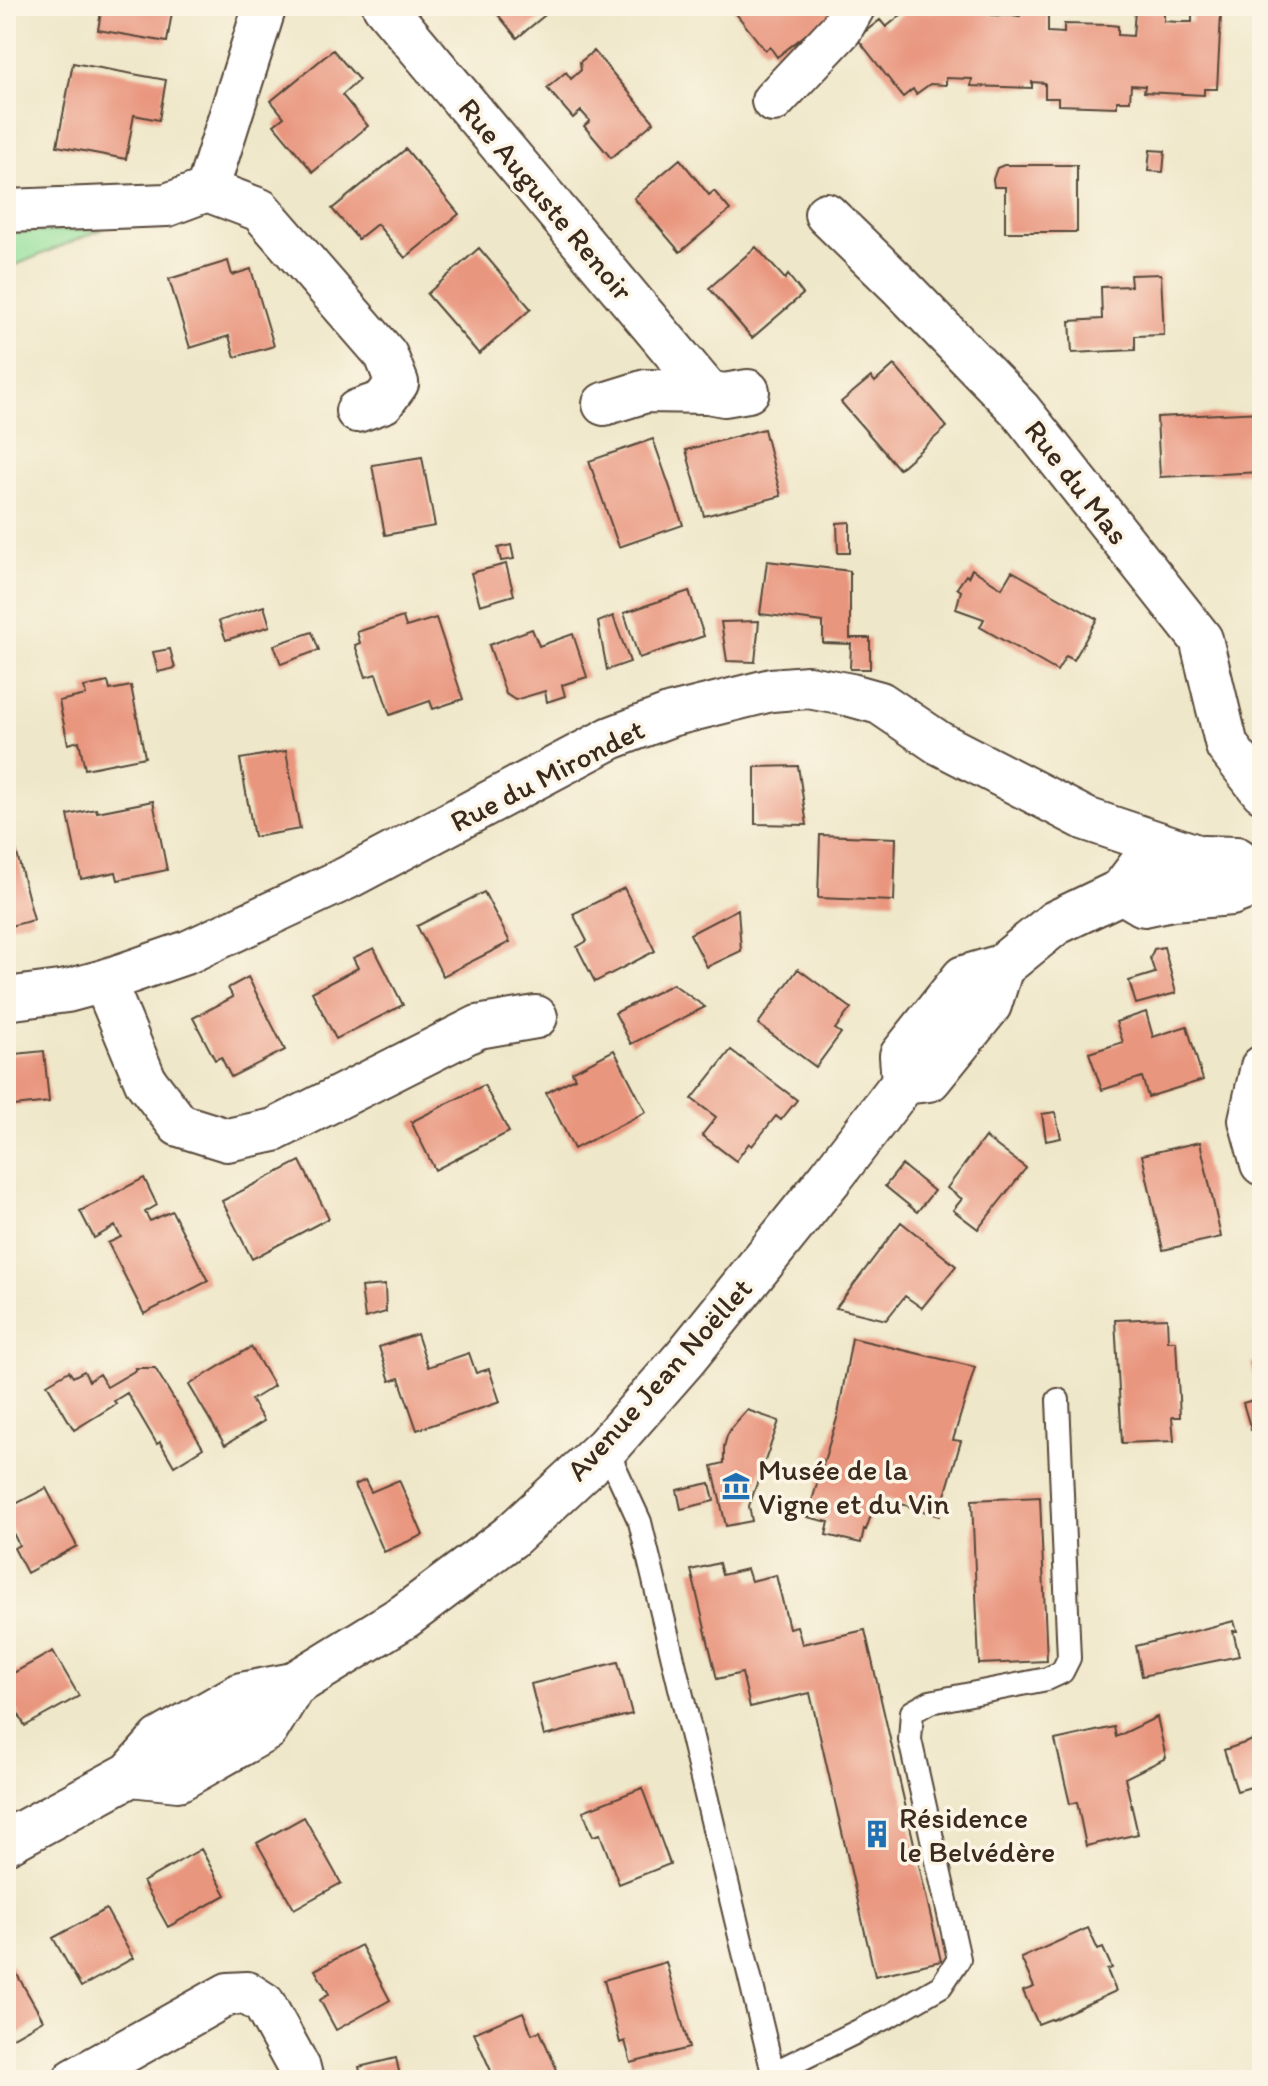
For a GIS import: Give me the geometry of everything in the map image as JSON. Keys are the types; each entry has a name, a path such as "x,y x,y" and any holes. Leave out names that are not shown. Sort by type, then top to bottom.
{"main road":[{"name":"Avenue Jean Noëllet","path":"6,1842 131,1774 161,1740 241,1695 293,1685 405,1616 510,1537 606,1448 695,1346 904,1082 929,1079 989,1005 1001,967 1055,923 1122,891 1140,867 1203,858 1236,859 1262,880 1231,893 1172,898 1144,904 1122,891"}],"street":[{"path":"207,190 265,6"},
{"name":"Rue Auguste Renoir","path":"384,6 728,391 646,391 604,404"},
{"path":"773,101 841,29 854,6"},
{"path":"6,211 167,205 207,190 260,210 386,355 397,383 383,402 357,411"},
{"name":"Rue du Mas","path":"826,214 1020,410 1201,639 1227,746 1262,791"},
{"name":"Rue du Mirondet","path":"6,999 67,991 188,952 347,878 611,738 671,715 771,690 808,687 880,703 939,743 1086,819 1203,858"},
{"name":"Rue du Mirondet","path":"1086,819 1109,847 1122,891"},
{"path":"104,981 146,1082 179,1125 227,1140 274,1130 478,1027 536,1017"},
{"path":"1262,1067 1250,1120 1262,1164"},
{"path":"74,2080 228,1994 247,1993 264,2004 299,2068 302,2080"}],"lane":[{"path":"606,1448 640,1522 773,2073 889,2016 941,1986 959,1959 910,1740 912,1712 930,1702 1047,1679 1062,1672 1069,1658 1058,1400"}],"green space":[{"path":"103,229 6,269 6,233"}],"building":[{"path":"102,6 173,6 167,42 98,30"},
{"path":"491,6 556,6 517,38"},
{"path":"730,6 834,6 837,10 777,57 770,47 765,50"},
{"path":"933,6 992,6 991,15 1020,16 1020,6 1048,8 1048,32 1064,33 1064,24 1110,25 1118,26 1118,35 1133,36 1135,11 1164,12 1164,21 1178,22 1192,22 1192,13 1221,14 1217,89 1204,89 1204,95 1144,92 1145,86 1131,85 1130,101 1117,101 1117,107 1058,105 1058,98 1045,98 1045,83 1032,82 1032,88 971,86 972,79 946,78 946,85 930,84 916,94 913,89 903,97 857,38 880,20 886,27 906,11 933,12"},
{"path":"333,50 359,80 342,95 368,126 313,172 274,125 284,117 271,101"},
{"path":"594,51 654,122 611,158 584,126 590,121 581,111 573,118 547,88 566,72 571,79 581,70 580,62"},
{"path":"73,63 166,80 159,120 134,115 126,159 57,146"},
{"path":"406,149 459,214 405,258 377,224 358,239 332,209"},
{"path":"1150,150 1165,151 1163,172 1148,171"},
{"path":"680,159 709,195 714,191 730,210 680,252 634,198"},
{"path":"1004,165 1077,165 1077,232 1005,232 1005,187 994,187 993,179 997,168"},
{"path":"756,247 785,279 788,275 803,294 752,338 709,288"},
{"path":"479,248 531,309 479,354 427,294"},
{"path":"228,261 232,275 251,269 274,346 235,357 229,336 190,348 169,279"},
{"path":"1161,274 1164,335 1135,336 1135,350 1072,353 1070,321 1102,319 1101,287 1131,286 1130,275"},
{"path":"894,365 947,427 899,469 841,402 871,377 875,382"},
{"path":"1262,412 1262,472 1160,477 1157,417"},
{"path":"764,429 781,496 704,516 686,450"},
{"path":"653,439 683,525 619,547 589,461"},
{"path":"422,457 435,526 385,535 372,465"},
{"path":"850,522 850,553 838,553 837,523"},
{"path":"511,545 514,559 501,561 498,548"},
{"path":"767,561 850,571 850,638 870,638 870,669 850,669 851,644 823,643 823,622 760,614"},
{"path":"506,564 514,595 480,605 471,573"},
{"path":"972,569 1002,588 1012,571 1097,619 1074,660 1066,656 1057,671 980,627 984,619 956,609 961,591 957,588"},
{"path":"689,591 704,636 639,658 624,613"},
{"path":"264,606 270,626 226,640 219,621"},
{"path":"613,616 630,662 607,670 598,622"},
{"path":"403,617 406,627 436,618 463,699 433,709 430,701 390,715 376,674 366,677 355,645 360,643 357,632"},
{"path":"759,621 755,662 727,661 721,622"},
{"path":"532,629 539,646 573,634 587,677 562,685 565,696 547,702 545,691 515,700 506,694 489,645"},
{"path":"312,632 319,650 281,664 274,645"},
{"path":"170,649 175,668 158,672 153,652"},
{"path":"108,682 110,690 131,686 145,757 85,769 79,741 68,744 59,701 86,695 84,687"},
{"path":"286,751 300,829 254,837 240,759"},
{"path":"798,766 807,825 755,824 755,767"},
{"path":"153,801 167,870 118,880 116,872 81,879 68,815"},
{"path":"820,835 896,838 894,901 818,898"},
{"path":"14,842 34,920 6,927 6,844"},
{"path":"624,888 655,951 595,982 577,947 587,941 573,914"},
{"path":"484,892 510,942 443,976 417,926"},
{"path":"738,909 741,951 707,967 690,934"},
{"path":"1164,947 1176,993 1136,1004 1129,981 1155,973 1150,958 1154,949"},
{"path":"374,948 403,1005 336,1039 312,992 358,968 353,958"},
{"path":"798,969 851,1008 835,1029 841,1033 816,1067 758,1024"},
{"path":"248,977 285,1050 231,1077 221,1057 215,1060 193,1018 233,997 228,988"},
{"path":"673,984 705,1007 631,1044 615,1013"},
{"path":"1146,1012 1153,1037 1187,1026 1203,1080 1148,1097 1142,1077 1102,1090 1089,1053 1123,1042 1116,1022"},
{"path":"614,1050 646,1112 574,1149 546,1093 575,1078 572,1072"},
{"path":"731,1050 797,1100 781,1120 776,1116 752,1146 749,1143 736,1161 702,1135 716,1117 692,1099"},
{"path":"44,1051 49,1102 6,1107 6,1055"},
{"path":"484,1085 509,1132 435,1170 411,1122"},
{"path":"1055,1112 1061,1138 1046,1141 1042,1114"},
{"path":"985,1137 1026,1168 978,1229 953,1210 962,1199 947,1188"},
{"path":"1200,1142 1221,1237 1163,1250 1142,1155"},
{"path":"300,1161 329,1218 252,1259 222,1201"},
{"path":"902,1165 934,1191 917,1212 885,1186"},
{"path":"144,1178 157,1205 145,1212 150,1221 172,1211 208,1281 144,1314 108,1243 121,1237 115,1226 94,1238 80,1211"},
{"path":"901,1222 956,1266 922,1308 905,1296 886,1320 836,1308"},
{"path":"385,1285 386,1312 365,1318 361,1287"},
{"path":"1167,1318 1168,1341 1176,1341 1180,1417 1172,1417 1174,1441 1122,1443 1115,1320"},
{"path":"417,1334 428,1367 469,1353 476,1373 489,1369 500,1402 417,1430 399,1378 390,1381 379,1347"},
{"path":"852,1338 975,1367 953,1440 961,1441 939,1516 877,1496 861,1543 826,1535 829,1522 807,1517 838,1415"},
{"path":"251,1347 274,1386 251,1400 264,1421 225,1445 189,1385"},
{"path":"1262,1360 1262,1427 1251,1430 1243,1403 1260,1398 1251,1363"},
{"path":"135,1368 155,1368 203,1448 174,1466 127,1393 114,1401 116,1404 74,1430 47,1384 69,1371 73,1377 84,1371 89,1381 99,1374 107,1387"},
{"name":"Musée de la Vigne et du Vin","path":"747,1410 779,1421 749,1506 752,1521 726,1526 712,1466 724,1463 727,1436"},
{"path":"365,1480 371,1492 399,1480 423,1535 384,1552 355,1485"},
{"path":"710,1483 714,1501 681,1509 677,1490"},
{"path":"46,1488 77,1546 27,1573 14,1548 19,1545 6,1519 6,1509"},
{"path":"1040,1497 1047,1661 979,1664 972,1500"},
{"name":"Résidence le Belvédère","path":"719,1563 722,1575 747,1569 751,1581 776,1575 789,1628 797,1626 802,1644 865,1630 941,1961 875,1976 810,1693 750,1707 742,1673 717,1679 691,1570"},
{"path":"1234,1621 1237,1631 1233,1631 1239,1656 1142,1676 1136,1646"},
{"path":"53,1651 79,1696 25,1726 6,1691 6,1677"},
{"path":"618,1662 632,1714 544,1736 531,1684"},
{"path":"1157,1717 1166,1758 1125,1778 1138,1834 1086,1846 1077,1802 1070,1804 1055,1740 1114,1727 1116,1737"},
{"path":"1262,1737 1262,1784 1237,1791 1224,1750"},
{"path":"642,1788 670,1864 619,1884 600,1834 593,1836 583,1811"},
{"path":"304,1817 341,1883 294,1909 257,1843"},
{"path":"201,1849 226,1895 168,1927 143,1882"},
{"path":"106,1909 133,1958 81,1987 53,1938"},
{"path":"1088,1928 1098,1950 1103,1948 1112,1968 1107,1970 1116,1991 1038,2024 1023,1991 1034,1987 1021,1958"},
{"path":"361,1945 390,2000 336,2030 320,2000 329,1994 315,1970"},
{"path":"666,1962 689,2048 631,2063 625,2041 620,2043 604,1980"},
{"path":"11,1964 43,2020 6,2041 6,1967"},
{"path":"523,2012 532,2034 540,2031 561,2079 508,2080 505,2074 495,2080 474,2033"},
{"path":"396,2058 401,2080 362,2080 359,2067"}],"place":[{"name":"Musée de la Vigne et du Vin","path":"736,1486"},
{"name":"Résidence le Belvédère","path":"877,1834"}]}
